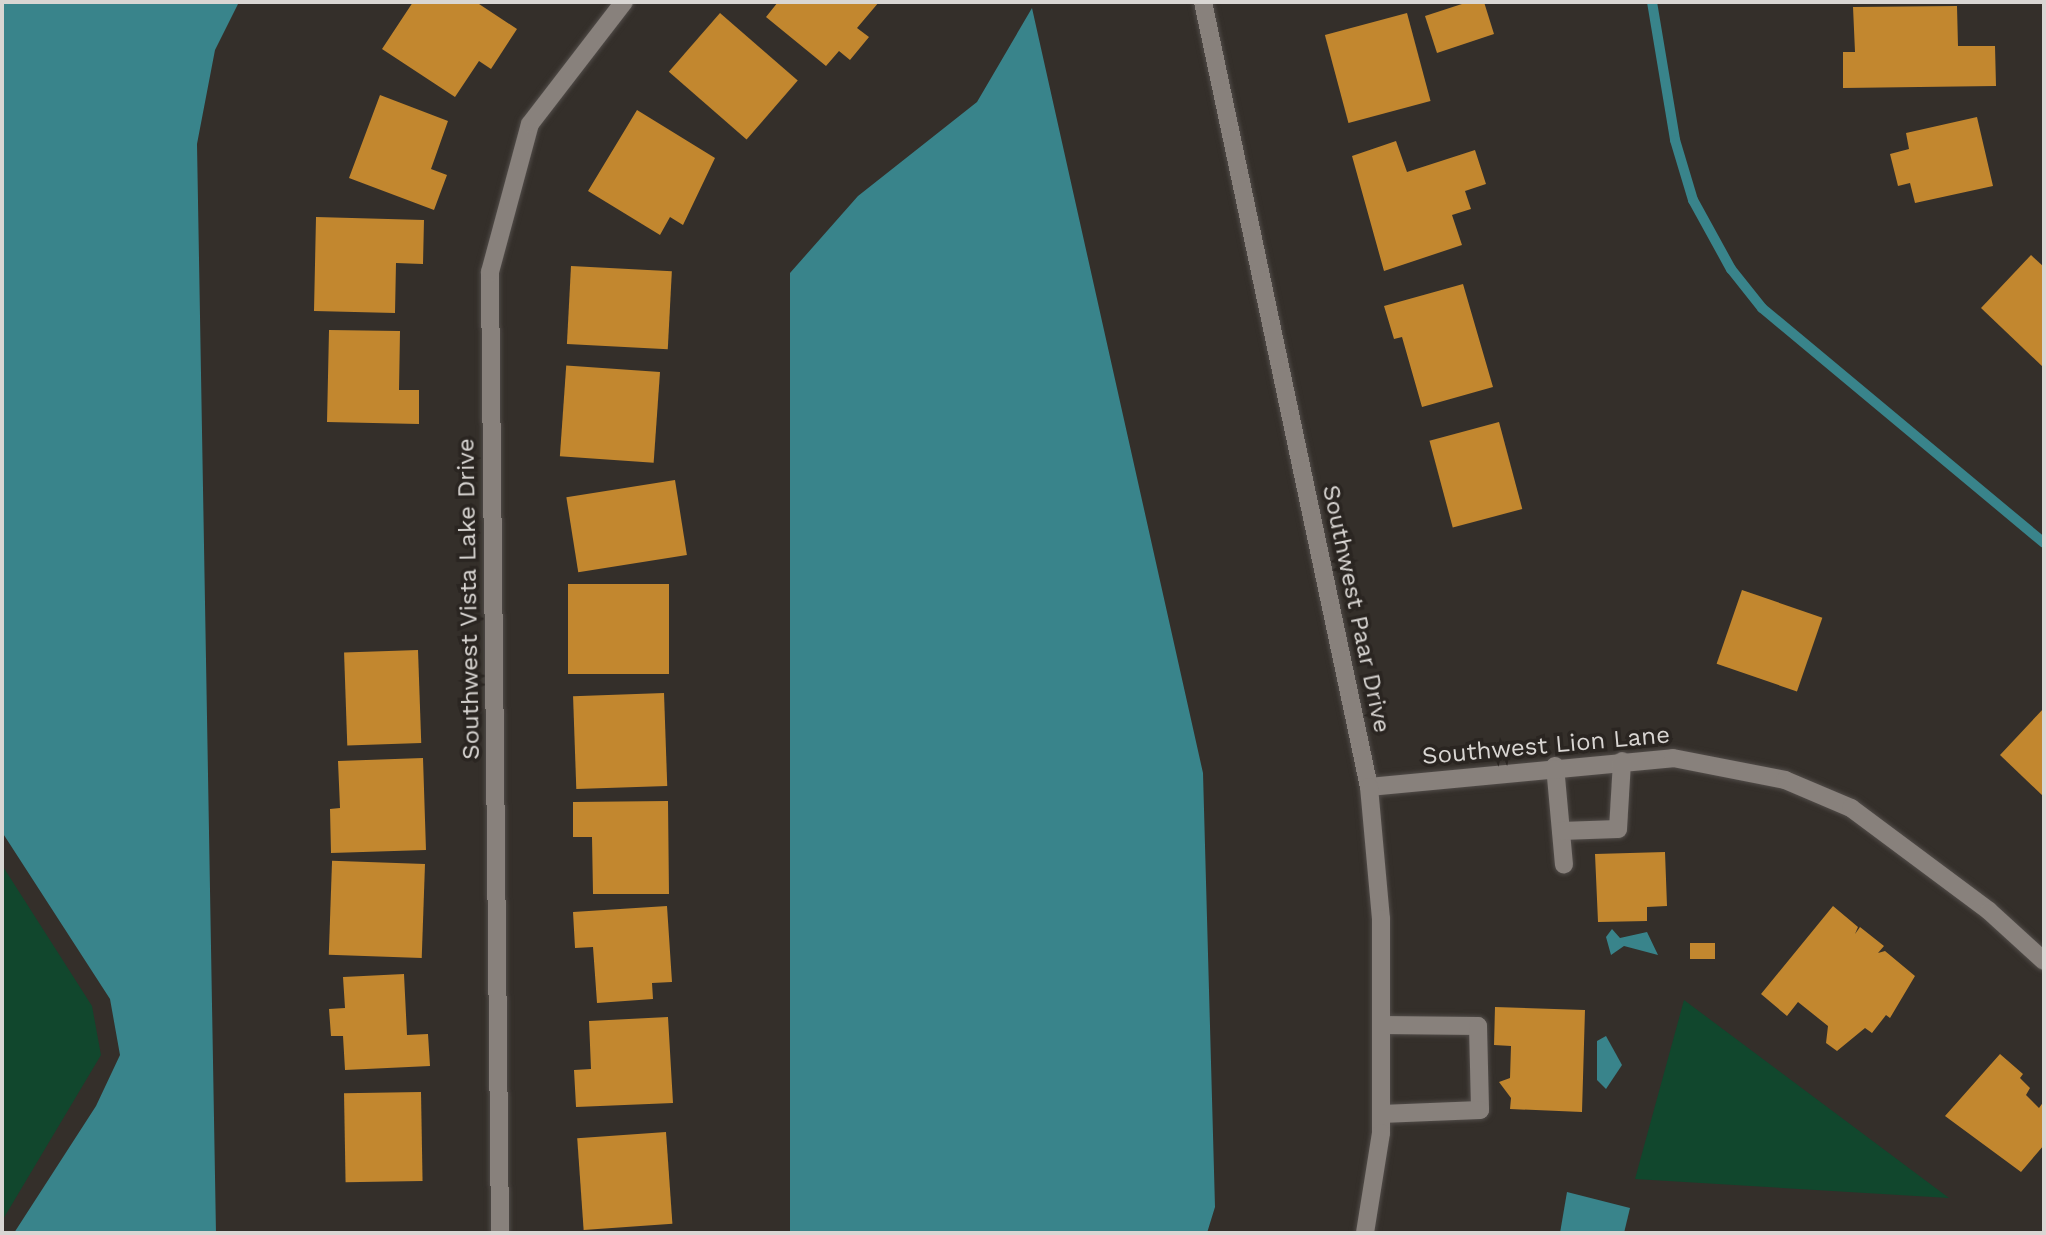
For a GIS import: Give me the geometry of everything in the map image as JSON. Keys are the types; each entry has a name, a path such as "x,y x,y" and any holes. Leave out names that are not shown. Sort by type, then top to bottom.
{"street":[{"name":"Southwest Vista Lake Drive","path":"500,1233 491,272 530,124 624,2"},
{"name":"Southwest Paar Drive","path":"1203,2 1368,786 1381,919 1381,1114 1365,1233"},
{"name":"Southwest Lion Lane","path":"1368,786 1555,766 1673,758 1722,765 1785,780 1851,808 1989,911 2044,961"},
{"path":"1561,831 1618,829 1622,761"},
{"path":"1555,766 1564,865"},
{"path":"1381,1025 1478,1026 1480,1110 1381,1114"}],"green space":[{"path":"2,865 92,1006 101,1055 2,1221"},
{"path":"1684,1000 1949,1198 1635,1179"}],"water":[{"path":"2,2 239,2 215,50 197,144 216,1233 14,1233 96,1106 120,1055 110,999 2,832"},
{"path":"1032,8 1203,773 1215,1207 1207,1233 790,1233 790,273 858,196 977,102"},
{"path":"1612,929 1620,938 1647,932 1658,955 1624,946 1611,955 1606,937"},
{"path":"1606,1036 1622,1065 1606,1089 1597,1080 1597,1041"},
{"path":"1567,1192 1630,1208 1624,1233 1560,1233"}],"building":[{"path":"413,2 476,2 517,29 491,69 479,61 455,97 382,49"},
{"path":"778,2 879,2 857,28 869,37 850,60 839,51 826,66 766,17"},
{"path":"1468,2 1484,2 1494,34 1437,53 1425,16"},
{"path":"1957,6 1958,46 1995,46 1996,86 1843,88 1843,52 1855,52 1853,7"},
{"path":"720,13 798,81 747,139 669,72"},
{"path":"1407,13 1431,101 1348,123 1325,35"},
{"path":"380,95 448,121 431,169 447,175 434,210 349,178"},
{"path":"637,110 715,158 683,225 670,217 660,235 588,191"},
{"path":"1977,117 1993,186 1915,203 1910,183 1898,186 1890,154 1909,149 1906,133"},
{"path":"1396,141 1407,172 1475,150 1486,184 1465,191 1471,209 1452,215 1462,245 1384,271 1352,156"},
{"path":"316,217 424,220 423,264 396,263 395,313 314,311"},
{"path":"2031,255 2044,267 2044,368 1981,308"},
{"path":"571,266 672,271 668,349 567,344"},
{"path":"1463,284 1493,387 1422,407 1402,337 1394,339 1384,306"},
{"path":"329,330 400,331 399,390 419,390 419,424 327,422"},
{"path":"566,365 660,372 654,463 560,456"},
{"path":"1499,422 1522,509 1453,528 1429,441"},
{"path":"675,480 687,555 578,572 566,497"},
{"path":"568,584 669,584 669,674 568,674"},
{"path":"1742,590 1822,618 1797,691 1717,664"},
{"path":"418,650 421,743 347,746 344,653"},
{"path":"664,693 667,786 576,789 573,696"},
{"path":"2044,708 2044,797 2000,755"},
{"path":"423,758 426,850 331,853 330,809 340,808 338,761"},
{"path":"668,801 669,894 593,894 592,837 573,837 573,802"},
{"path":"1665,852 1667,906 1647,907 1647,921 1598,922 1595,854"},
{"path":"332,861 425,864 422,958 329,955"},
{"path":"667,906 672,982 652,983 653,999 597,1003 593,947 575,948 573,912"},
{"path":"1833,906 1858,927 1855,934 1860,927 1884,946 1878,953 1885,951 1915,976 1890,1018 1886,1015 1872,1033 1865,1028 1837,1051 1826,1043 1828,1026 1798,1002 1787,1016 1761,994"},
{"path":"1690,943 1715,943 1715,959 1690,959"},
{"path":"404,974 407,1035 428,1034 430,1066 345,1070 343,1036 331,1036 329,1009 345,1008 343,977"},
{"path":"1495,1007 1585,1010 1582,1112 1510,1109 1511,1098 1499,1082 1510,1078 1511,1046 1494,1045"},
{"path":"668,1017 673,1103 576,1107 574,1070 591,1069 589,1021"},
{"path":"2000,1054 2023,1074 2020,1078 2030,1088 2026,1095 2039,1108 2044,1101 2044,1145 2021,1172 1945,1116"},
{"path":"421,1092 423,1181 346,1182 344,1093"},
{"path":"666,1132 672,1224 584,1230 577,1138"}],"waterway":[{"path":"1652,2 1675,140 1693,200 1731,269 1762,308 2044,543"}]}
